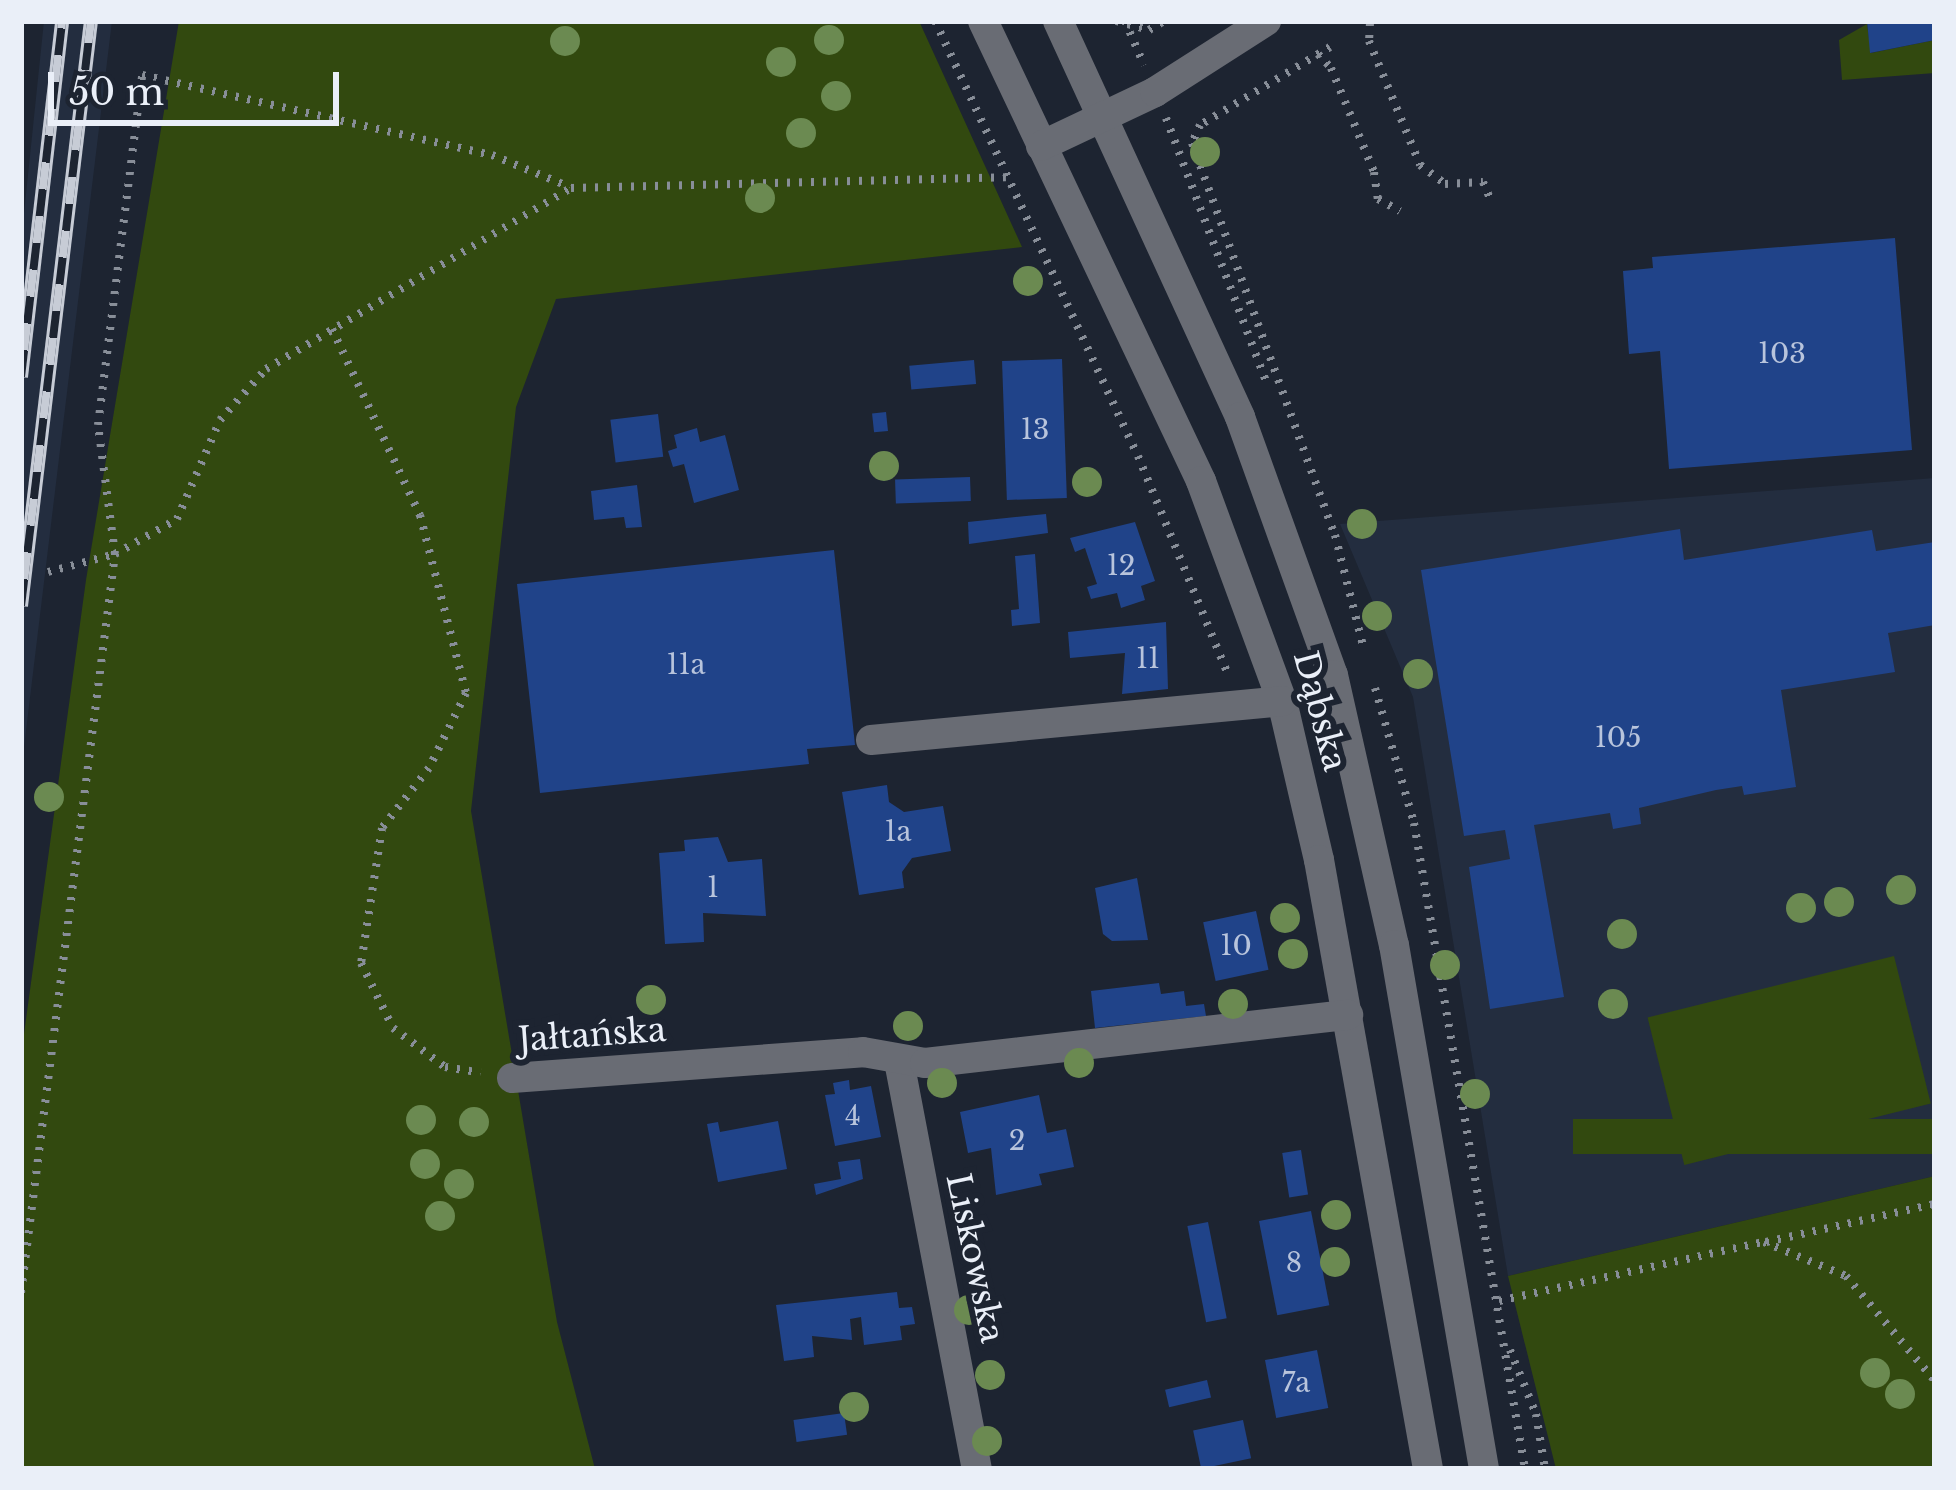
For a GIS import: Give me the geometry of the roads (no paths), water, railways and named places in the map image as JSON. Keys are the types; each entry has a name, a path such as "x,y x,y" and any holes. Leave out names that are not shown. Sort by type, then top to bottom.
{"street":[{"name":"Dąbska","path":"983,21 1201,481 1282,700 1348,1015 1428,1469"},
{"name":"Dąbska","path":"1058,21 1276,505 1333,675 1373,839 1484,1469"},
{"path":"1041,146 1104,118 1250,25"},
{"path":"871,740 1282,700"},
{"name":"Jałtańska","path":"512,1078 863,1052 899,1061 1348,1015"},
{"name":"Liskowska","path":"899,1061 977,1469"}],"railway":[{"path":"21,377 62,21"},
{"path":"21,606 91,21"}]}
